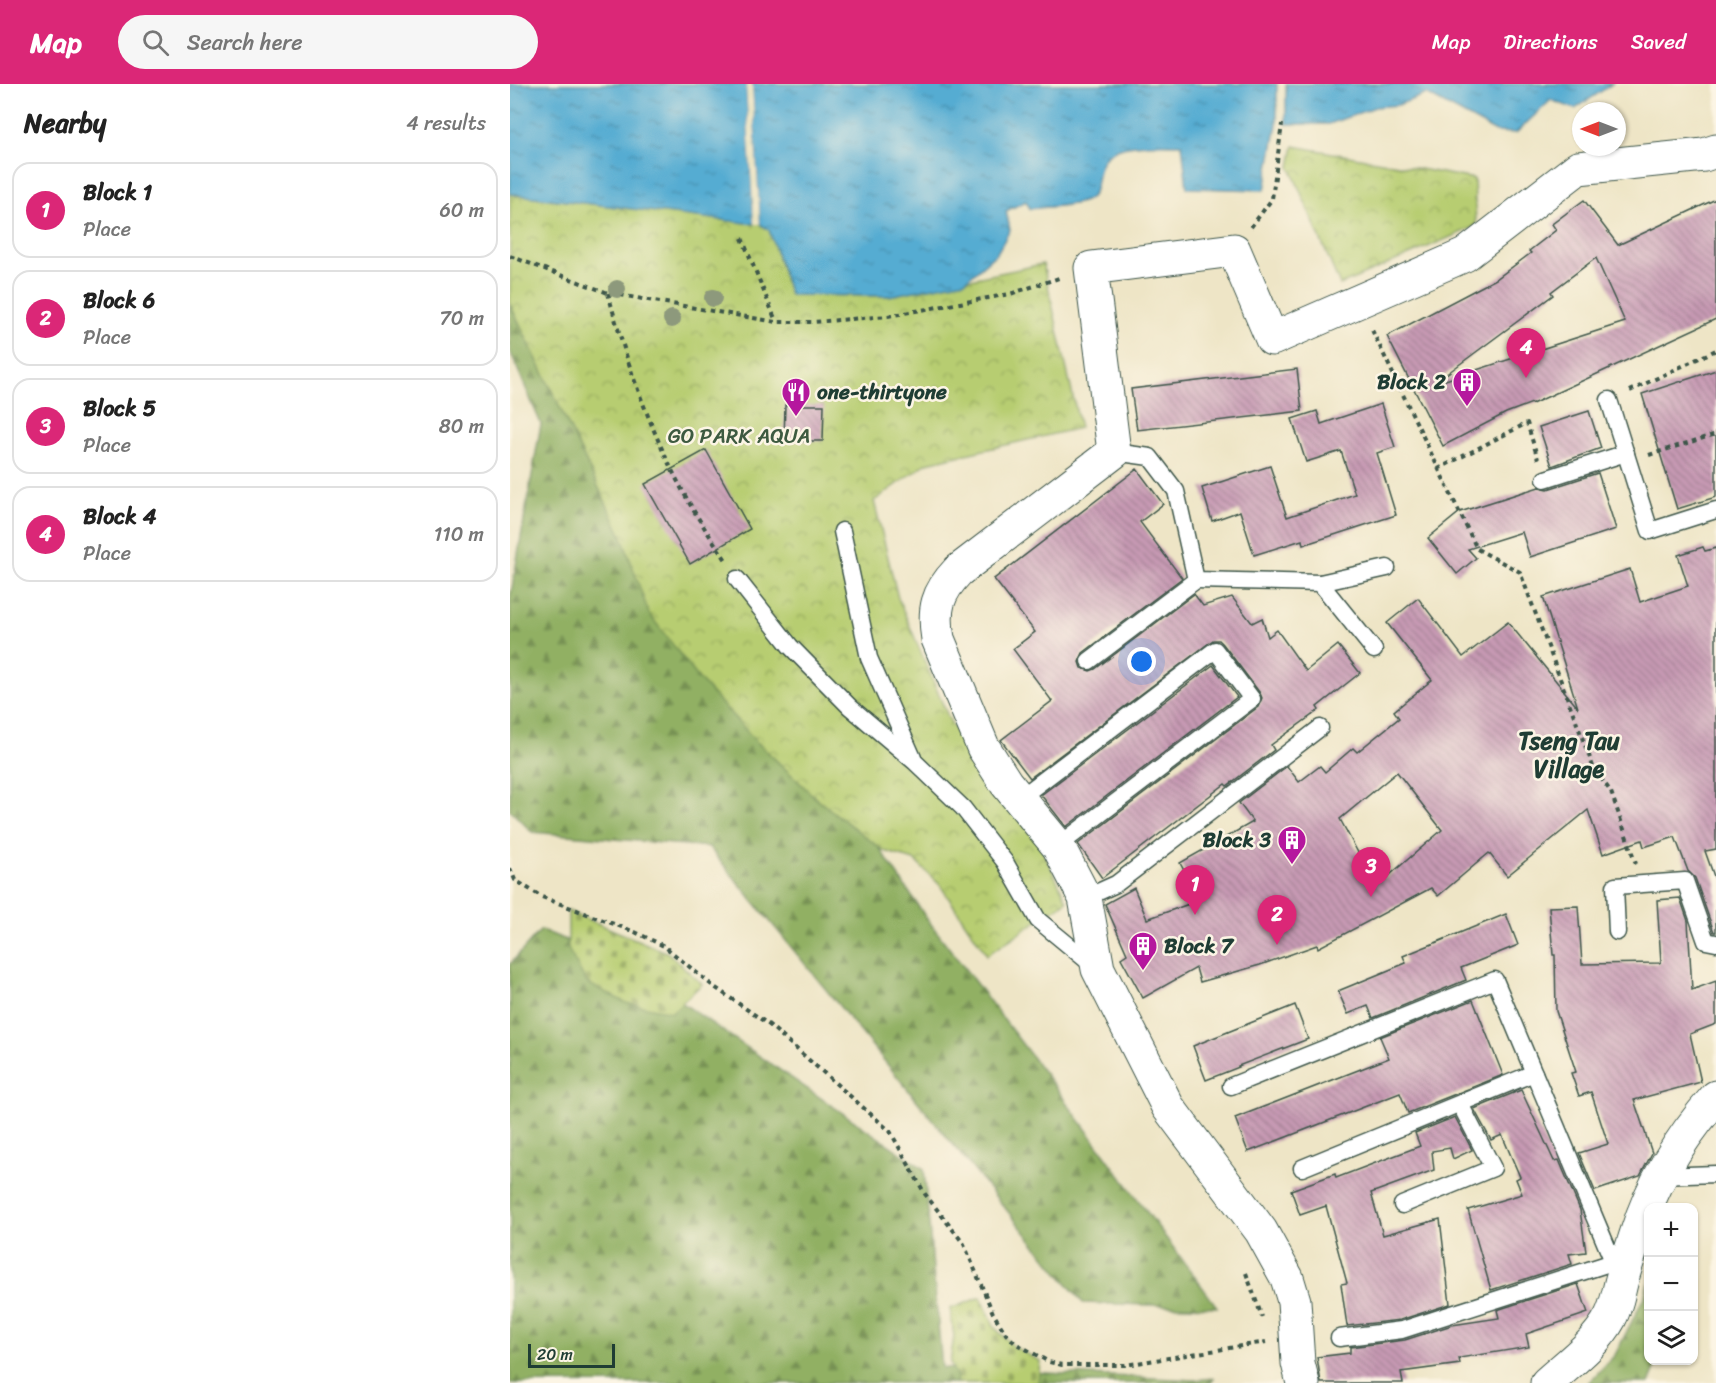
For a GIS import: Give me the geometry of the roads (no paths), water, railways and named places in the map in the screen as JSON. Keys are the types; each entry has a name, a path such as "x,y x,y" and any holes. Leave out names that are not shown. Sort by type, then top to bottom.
{"street":[{"path":"1303,1383 1298,1363 1294,1301 1287,1278 1261,1230 1168,1107 1098,969 1085,898 1058,846 1006,783 983,747 938,639 935,621 938,602 945,585 958,571 1114,452 1091,268 1234,250 1272,339 1465,255 1578,168 1704,155 1716,151"},
{"path":"1546,1383 1602,1332 1611,1316 1617,1272 1659,1176 1675,1150 1716,1097"}],"lane":[{"path":"1609,400 1650,531 1716,510"},
{"path":"1114,452 1150,457 1176,491 1196,580"},
{"path":"1545,479 1627,457"},
{"path":"842,531 869,658 915,762"},
{"path":"1089,660 1196,580 1320,583 1387,568"},
{"path":"738,579 790,646 849,707 915,762 963,808 1005,862 1038,920 1098,969"},
{"path":"1320,583 1374,650"},
{"path":"1020,798 1215,650 1252,699 1058,846"},
{"path":"1085,898 1116,884 1320,728"},
{"path":"1617,932 1615,886 1685,881 1706,941 1716,943"},
{"path":"1231,1086 1495,980 1617,1272 1402,1330 1339,1338"},
{"path":"1302,1168 1534,1073"},
{"path":"1402,1206 1493,1168 1460,1104"},
{"path":"1659,1176 1716,1174"}],"water":[{"path":"510,84 746,84 754,224 510,194"},
{"path":"752,84 1277,84 1277,124 1265,190 1187,188 1182,144 1127,146 1106,156 1099,170 1094,192 1085,201 1030,209 1026,201 1006,211 1010,230 997,253 965,281 889,296 790,295 769,230 760,224"},
{"path":"1286,84 1612,84 1585,102 1572,102 1572,108 1551,100 1516,133 1496,132 1426,94 1398,105 1375,107 1329,124 1286,124"}],"place":[{"name":"Block 4","path":"1526,378"},
{"name":"Block 2","path":"1467,408"},
{"name":"one-thirtyone","path":"796,418"},
{"name":"Block 3","path":"1292,866"},
{"name":"Block 5","path":"1371,897"},
{"name":"Block 1","path":"1195,915"},
{"name":"Block 6","path":"1277,945"},
{"name":"Block 7","path":"1143,972"}],"district":[{"name":"Tseng Tau Village","path":"1569,755"}],"park label":[{"name":"GO PARK AQUA","path":"739,436"}]}
